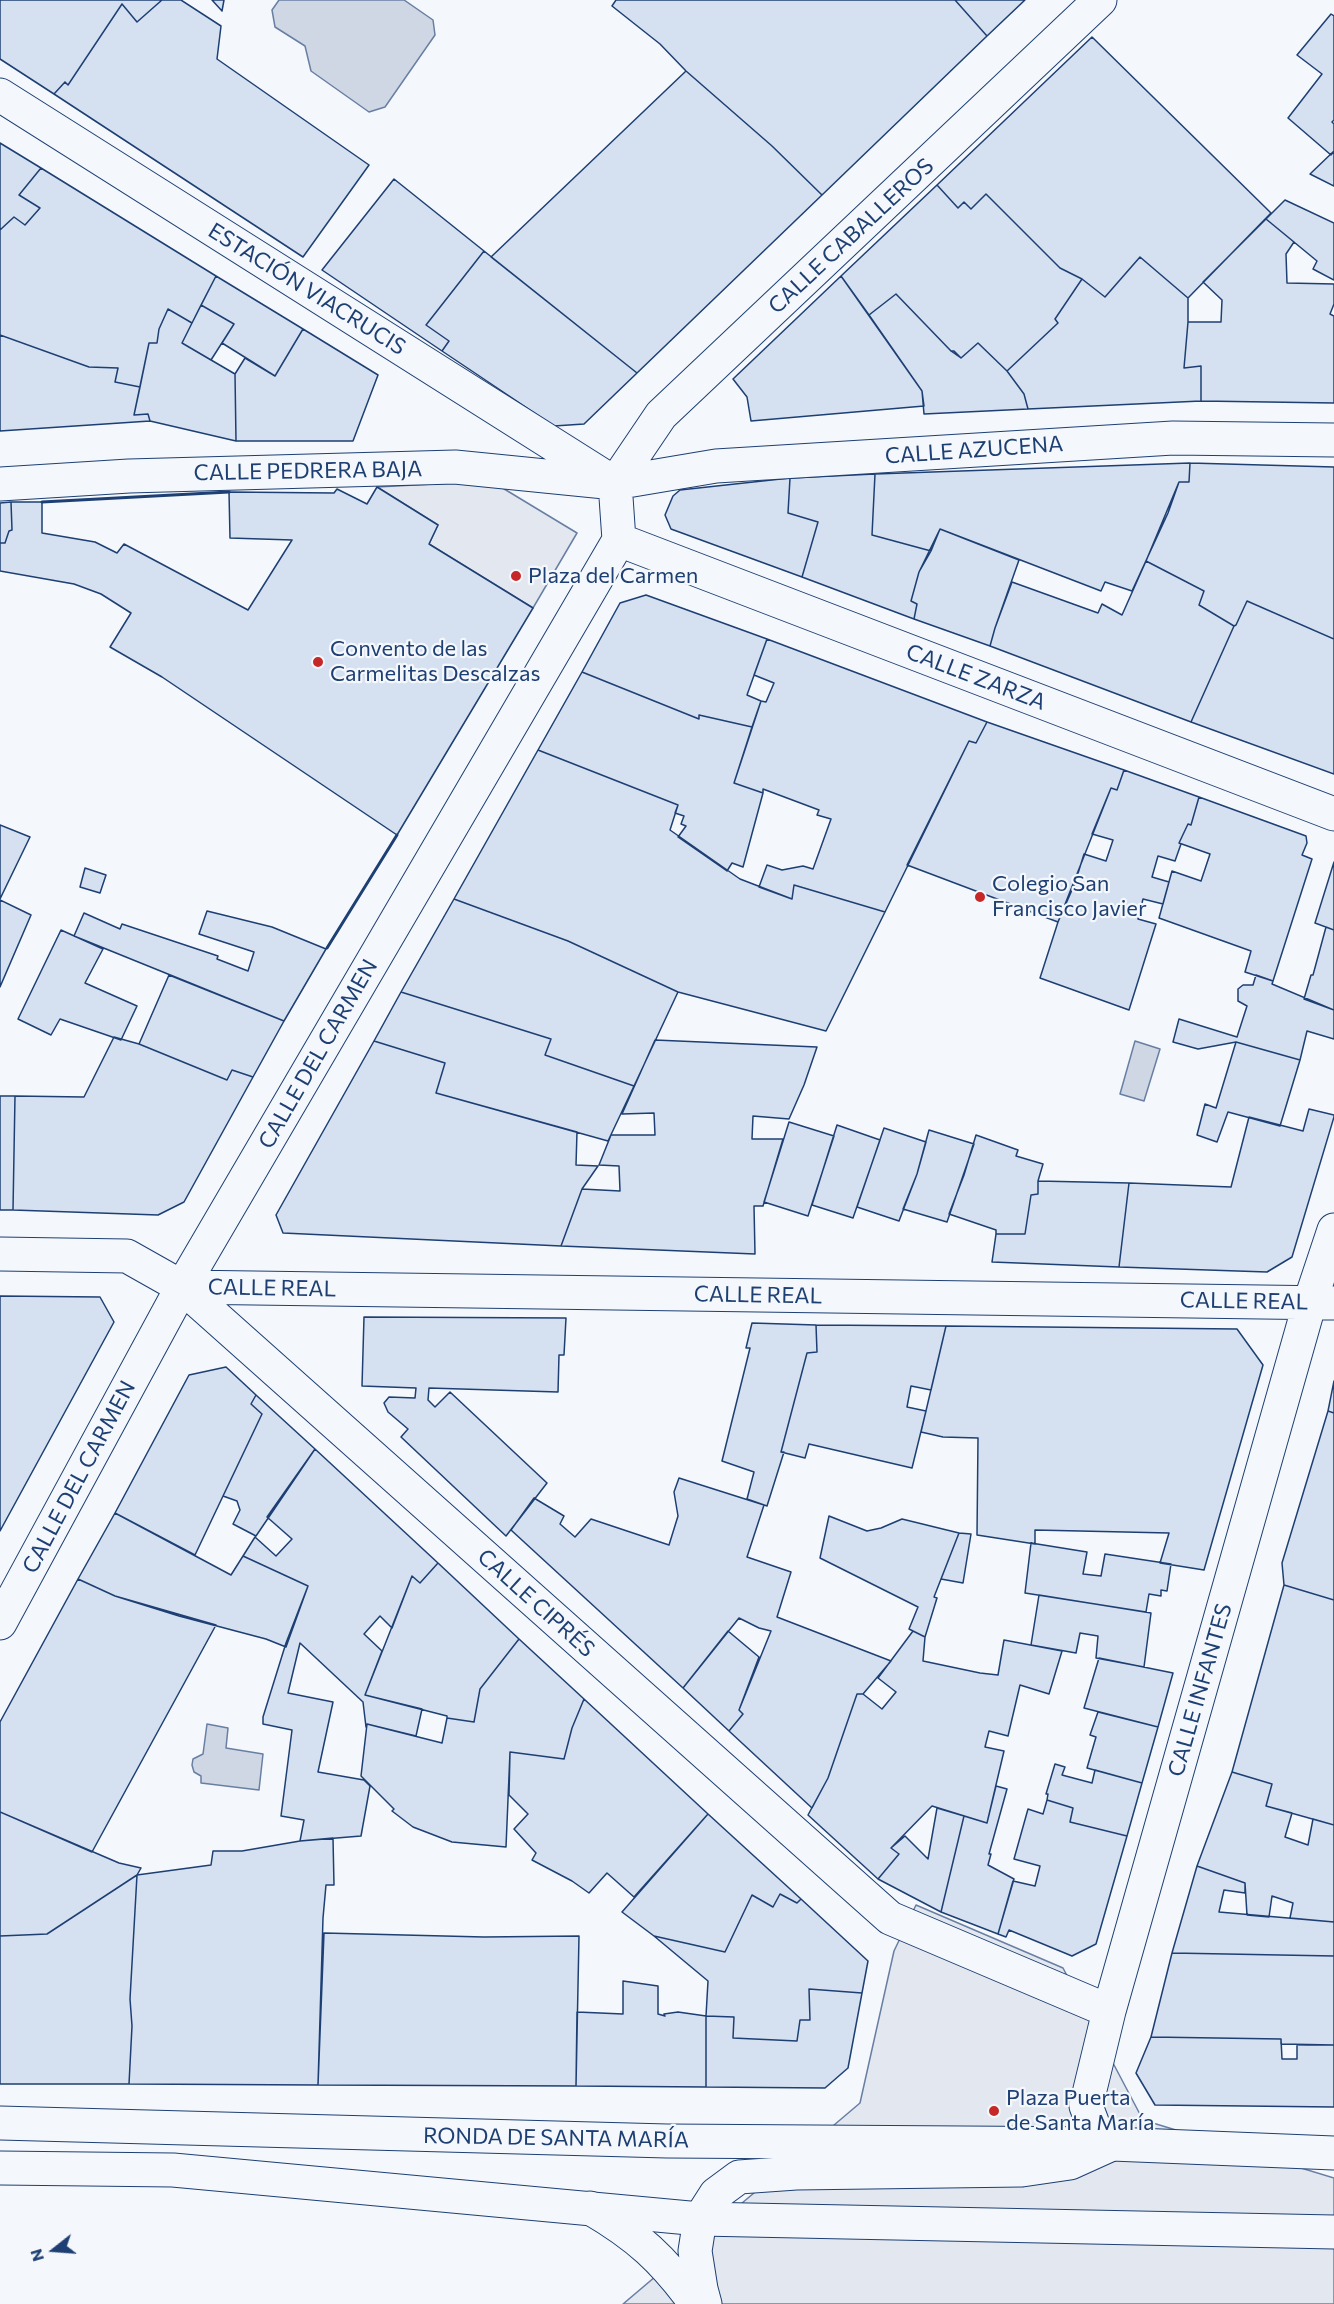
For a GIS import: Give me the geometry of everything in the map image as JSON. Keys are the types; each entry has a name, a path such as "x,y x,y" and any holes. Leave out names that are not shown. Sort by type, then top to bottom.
{"main road":[{"name":"CALLE CABALLEROS","path":"615,483 661,415 1100,0"},
{"name":"ESTACIÓN VIACRUCIS","path":"0,95 615,483"},
{"name":"CALLE AZUCENA","path":"615,483 716,466 1149,439 1334,440"},
{"name":"CALLE PEDRERA BAJA","path":"0,484 129,476 455,467 615,483"},
{"path":"615,483 619,540"},
{"name":"CALLE ZARZA","path":"619,540 1334,814"},
{"name":"CALLE DEL CARMEN","path":"0,1623 182,1287 619,540"},
{"name":"CALLE INFANTES","path":"1112,2144 1094,2127 1086,2106 1109,2011 1322,1302 1334,1230"},
{"name":"CALLE CIPRÉS","path":"0,1254 127,1256 182,1287 891,1918 1109,2011"},
{"name":"CALLE REAL","path":"182,1287 1322,1302"},
{"name":"RONDA DE SANTA MARÍA","path":"0,2123 667,2141 1112,2144 1329,2157"},
{"path":"705,2304 695,2250 700,2219 716,2194 739,2177 796,2173 1022,2170 1070,2163 1112,2144"},
{"path":"0,2168 173,2170 700,2219 1334,2232"},
{"path":"590,2208 623,2228 655,2253 696,2304"}],"shaded area":[{"path":"279,0 404,0 433,20 435,35 385,107 369,112 311,71 305,46 275,27 272,10"},
{"name":"Plaza del Carmen","path":"491,481 577,533 533,608 429,544 438,525 377,487"},
{"path":"1135,1041 1160,1049 1144,1101 1120,1094"},
{"path":"207,1724 228,1728 226,1748 263,1754 259,1790 201,1783 201,1776 194,1772 192,1765 193,1759 203,1754"},
{"name":"Plaza Puerta de Santa María","path":"916,1905 1063,1968 1143,2120 1334,2178 1334,2304 623,2304 860,2103 894,1951"}],"building":[{"path":"0,0 162,0 137,22 122,4 68,85 65,82 54,94 0,59"},
{"path":"162,0 181,0 221,26 217,59 369,165 303,257 54,94 65,82 68,85 122,4 137,22"},
{"path":"212,0 224,0 222,11"},
{"path":"616,0 955,0 987,36 822,195 772,146 686,71 660,44 612,6"},
{"path":"955,0 1025,0 987,36"},
{"path":"1331,14 1334,16 1334,120 1332,122 1334,124 1334,151 1331,155 1288,118 1322,74 1297,55"},
{"path":"1092,37 1271,213 1188,298 1140,257 1105,297 1082,279 1060,268 986,194 971,209 964,202 958,208 937,185"},
{"path":"686,71 772,146 822,195 637,373 491,257"},
{"path":"0,143 41,168 19,195 40,208 25,225 14,217 0,230"},
{"path":"1334,151 1334,186 1310,174"},
{"path":"41,168 216,276 192,323 168,309 159,329 157,343 149,343 140,387 115,382 118,368 89,367 0,335 0,230 14,217 25,225 40,208 19,195"},
{"path":"394,179 484,251 426,325 449,341 442,351 322,270"},
{"path":"937,185 958,208 964,202 971,209 986,194 1060,268 1082,279 1055,319 1058,323 1007,371 978,343 961,358 951,351 896,294 869,315 841,276"},
{"path":"1285,200 1334,223 1334,280 1313,269 1317,261 1266,219"},
{"path":"1266,219 1294,242 1286,254 1287,283 1334,284 1334,304 1330,314 1334,316 1334,403 1201,401 1201,366 1184,368 1188,322 1221,322 1222,300 1203,282"},
{"path":"484,251 637,373 584,424 554,426 442,351 449,341 426,325"},
{"path":"1140,257 1188,298 1184,368 1201,366 1201,401 1028,409 1024,394 1007,371 1058,323 1055,319 1082,279 1105,297"},
{"path":"216,276 303,329 275,376 222,343 234,324 201,305"},
{"path":"841,276 922,391 924,406 751,421 747,397 733,379"},
{"path":"896,294 951,351 961,358 978,343 1007,371 1024,394 1028,409 924,414 922,391 869,315"},
{"path":"201,305 234,324 211,360 182,343"},
{"path":"168,309 192,323 182,343 235,374 236,441 150,421 148,414 134,415 149,343 157,343 159,329"},
{"path":"303,329 378,375 353,441 236,441 235,374 245,358 275,376"},
{"path":"0,335 89,367 118,368 115,382 140,387 134,415 148,414 150,421 0,431"},
{"path":"1190,463 1334,467 1334,639 1247,601 1234,626 1199,605 1204,591 1146,561 1179,482 1189,482"},
{"path":"1190,463 1189,482 1179,482 1168,513 1132,591 1105,582 1101,591 940,529 931,551 872,535 875,474"},
{"path":"875,474 872,535 931,551 919,572 911,601 917,604 914,619 802,577 818,522 788,513 790,478"},
{"path":"790,478 788,513 818,522 802,577 671,529 665,515 673,496 680,490"},
{"name":"Convento de las Carmelitas Descalzas","path":"377,487 438,525 429,544 533,608 397,835 162,677 110,647 131,613 101,594 74,584 0,571 0,543 5,543 9,531 12,530 11,502 42,502 42,533 95,542 117,553 124,544 248,610 292,540 230,538 229,492 334,493 337,489 367,504"},
{"path":"11,502 12,530 9,531 5,543 0,543 0,503"},
{"path":"940,529 1019,560 990,646 914,619 917,604 911,601 919,572"},
{"path":"1146,561 1204,591 1199,605 1234,626 1191,722 990,646 1012,582 1098,613 1102,604 1122,615"},
{"path":"646,595 767,639 747,695 761,701 752,727 699,715 699,719 582,672 620,603"},
{"path":"1247,601 1334,639 1334,774 1191,722"},
{"path":"767,639 987,722 976,743 969,741 885,912 794,885 792,899 759,887 767,865 782,870 803,866 813,869 831,819 817,815 819,810 763,789 763,793 734,783 761,701 766,702 774,683 754,675"},
{"path":"582,672 699,719 699,715 752,727 734,783 763,793 743,867 732,863 727,871 678,837 686,826 681,824 684,816 675,813 678,805 538,750"},
{"path":"987,722 1124,770 1117,790 1111,788 1058,922 907,865 969,741 976,743"},
{"path":"538,750 678,805 670,830 740,879 792,899 794,885 885,912 826,1031 678,992 568,941 454,899"},
{"path":"1124,770 1199,797 1191,825 1188,824 1179,843 1181,844 1175,861 1158,856 1152,877 1169,882 1163,904 1143,899 1138,919 1156,924 1129,1010 1040,978 1084,854 1106,861 1113,840 1092,834 1111,788 1117,790"},
{"path":"1199,797 1306,836 1307,843 1302,855 1312,859 1273,981 1245,972 1251,951 1159,918 1172,871 1201,881 1210,854 1179,843 1188,824 1191,825"},
{"path":"0,825 30,837 0,899"},
{"path":"1334,862 1334,930 1315,923"},
{"path":"85,868 106,875 100,893 80,887"},
{"path":"454,899 568,941 678,992 634,1086 545,1055 551,1039 401,992"},
{"path":"0,900 31,915 0,987"},
{"path":"207,911 272,927 326,949 284,1021 74,936 84,913 120,929 122,924 218,956 217,959 248,971 254,952 199,934"},
{"path":"1326,927 1334,930 1334,1010 1304,999"},
{"path":"61,930 103,949 85,983 137,1006 121,1040 60,1019 51,1035 18,1019"},
{"path":"169,975 284,1021 253,1077 232,1070 227,1080 139,1044"},
{"path":"1256,975 1334,1010 1334,1039 1307,1031 1300,1060 1236,1042 1198,1049 1173,1042 1179,1019 1237,1037 1247,1006 1238,1001 1238,989 1243,985 1253,985"},
{"path":"401,992 551,1039 545,1055 634,1086 608,1141 436,1093 445,1063 374,1041"},
{"path":"114,1037 139,1044 227,1080 232,1070 253,1077 184,1202 158,1215 13,1210 15,1096 84,1097"},
{"path":"655,1040 817,1047 789,1119 753,1116 752,1139 783,1139 763,1206 754,1206 755,1254 561,1246 582,1189 620,1191 619,1166 599,1165 611,1135 655,1135 654,1113 622,1114"},
{"path":"374,1041 445,1063 436,1093 577,1132 576,1165 598,1166 582,1189 561,1246 283,1233 276,1215"},
{"path":"1236,1042 1300,1060 1280,1126 1228,1112 1217,1142 1197,1135 1205,1104 1216,1108"},
{"path":"0,1096 15,1096 13,1210 0,1210"},
{"path":"1309,1109 1334,1115 1334,1117 1292,1257 1267,1272 1119,1267 1129,1183 1231,1187 1249,1117 1303,1131"},
{"path":"789,1122 834,1136 808,1216 764,1202"},
{"path":"837,1125 880,1140 853,1218 812,1205"},
{"path":"884,1128 926,1142 917,1174 899,1221 857,1207"},
{"path":"929,1130 974,1144 947,1222 903,1209 917,1174"},
{"path":"976,1135 1018,1150 1016,1156 1043,1164 1038,1181 1038,1194 1031,1195 1025,1234 996,1234 996,1230 949,1214"},
{"path":"1038,1181 1129,1183 1119,1267 992,1262 996,1234 1025,1234 1031,1195 1038,1194"},
{"path":"0,1296 100,1297 114,1322 0,1531"},
{"path":"364,1317 566,1318 564,1355 559,1355 558,1392 429,1388 428,1400 435,1407 450,1392 547,1483 506,1536 401,1437 408,1429 388,1412 384,1403 389,1397 415,1398 416,1388 362,1386"},
{"path":"752,1323 816,1325 817,1352 807,1353 781,1452 784,1452 767,1506 747,1499 754,1472 722,1461 750,1348 746,1348"},
{"path":"816,1325 946,1326 931,1390 911,1386 907,1407 926,1411 912,1468 809,1444 805,1458 781,1452 807,1353 817,1352"},
{"path":"946,1326 1237,1329 1263,1365 1204,1570 1160,1563 1169,1533 1035,1530 1035,1544 977,1535 978,1438 943,1437 921,1432"},
{"path":"226,1367 256,1395 251,1404 262,1414 195,1555 115,1513 189,1375"},
{"path":"1334,1381 1334,1413 1328,1411"},
{"path":"256,1395 315,1449 256,1536 233,1524 240,1510 237,1501 223,1496 262,1414 251,1404"},
{"path":"1328,1411 1334,1413 1334,1600 1284,1585 1282,1563"},
{"path":"315,1449 438,1563 420,1583 412,1576 392,1628 380,1616 364,1634 382,1651 365,1695 422,1709 416,1736 367,1724 366,1727 363,1702 300,1643 288,1693 333,1702 318,1772 364,1780 370,1786 361,1836 300,1841 304,1820 281,1816 292,1730 263,1724 263,1717 286,1643 308,1586 243,1556 255,1537 276,1556 292,1539 267,1517"},
{"path":"679,1478 764,1505 747,1557 791,1572 777,1617 891,1661 863,1694 857,1694 828,1778 812,1808 729,1731 743,1714 739,1710 771,1631 739,1618 683,1688 511,1530 534,1498 564,1516 560,1524 575,1537 591,1519 669,1545 678,1516 674,1492"},
{"path":"115,1513 231,1575 243,1556 308,1586 286,1647 266,1639 115,1596 78,1579"},
{"path":"829,1516 867,1531 902,1519 959,1533 934,1597 937,1598 925,1637 909,1629 918,1607 820,1558"},
{"path":"959,1533 971,1534 963,1583 941,1579"},
{"path":"1031,1543 1087,1552 1083,1574 1101,1576 1105,1554 1171,1564 1167,1591 1161,1590 1161,1596 1149,1594 1146,1612 1025,1593"},
{"path":"438,1563 519,1639 480,1689 474,1722 447,1718 447,1716 365,1695 412,1576 420,1583"},
{"path":"78,1579 115,1596 216,1625 92,1852 0,1812 0,1722"},
{"path":"1284,1585 1334,1600 1334,1825 1266,1806 1272,1784 1232,1772"},
{"path":"1039,1595 1151,1613 1144,1667 1096,1658 1098,1636 1080,1633 1076,1653 1031,1645"},
{"path":"728,1631 759,1657 739,1710 743,1714 729,1731 683,1688"},
{"path":"913,1631 925,1637 923,1661 980,1673 998,1675 1004,1640 1062,1651 1049,1694 1020,1685 1008,1736 989,1731 985,1747 1004,1751 987,1823 932,1806 891,1848 899,1854 878,1879 808,1815 828,1778 857,1694 863,1694 882,1709 896,1692 878,1678"},
{"path":"519,1639 584,1699 572,1728 564,1759 510,1752 506,1847 452,1842 413,1827 392,1811 394,1809 361,1776 367,1724 442,1743 447,1718 474,1722 480,1689"},
{"path":"1099,1658 1173,1673 1158,1727 1084,1708"},
{"path":"584,1699 708,1814 634,1897 607,1873 589,1893 572,1881 532,1860 536,1853 514,1829 528,1814 509,1795 510,1752 564,1759 572,1728"},
{"path":"1098,1712 1158,1727 1142,1783 1087,1768 1096,1737 1090,1735"},
{"path":"1055,1764 1065,1767 1062,1775 1092,1783 1095,1770 1142,1783 1127,1836 1070,1822 1073,1808 1047,1800 1048,1794 1046,1794"},
{"path":"1232,1772 1272,1784 1266,1806 1292,1813 1285,1837 1308,1845 1313,1819 1334,1825 1334,1922 1290,1918 1293,1903 1272,1896 1269,1917 1247,1915 1245,1883 1197,1866"},
{"path":"996,1786 1007,1789 988,1865 1014,1879 998,1934 941,1912 964,1816 987,1823"},
{"path":"1047,1800 1073,1808 1070,1822 1127,1836 1096,1944 1072,1956 1009,1930 1006,1937 998,1934 1013,1881 1035,1886 1040,1866 1014,1859 1028,1809 1043,1814"},
{"path":"937,1808 964,1816 941,1912 878,1879 899,1854 891,1848 905,1836 928,1859"},
{"path":"0,1812 119,1863 141,1868 137,1875 47,1934 0,1936"},
{"path":"708,1814 801,1899 797,1903 780,1894 773,1907 752,1895 725,1952 654,1936 622,1912"},
{"path":"333,1838 334,1885 326,1885 323,1918 318,2085 129,2084 132,2026 130,1999 137,1875 211,1865 213,1851 242,1851"},
{"path":"1197,1866 1245,1883 1245,1893 1224,1890 1219,1912 1334,1922 1334,1956 1172,1953"},
{"path":"137,1875 130,1999 132,2026 129,2084 0,2084 0,1936 47,1934"},
{"path":"780,1894 797,1903 801,1899 868,1961 862,1993 809,1989 810,2020 800,2020 797,2041 733,2038 734,2017 706,2016 708,1981 654,1936 725,1952 752,1895 773,1907"},
{"path":"324,1933 484,1937 579,1936 576,2086 318,2085"},
{"path":"1172,1953 1334,1956 1334,2045 1281,2044 1281,2039 1151,2037"},
{"path":"623,1981 658,1986 658,2014 665,2016 664,2014 678,2012 706,2016 706,2087 576,2086 577,2012 623,2014"},
{"path":"809,1989 862,1993 848,2068 825,2088 706,2087 706,2016 734,2017 733,2038 797,2041 800,2020 810,2020"},
{"path":"1151,2037 1281,2039 1282,2059 1297,2059 1297,2045 1334,2045 1334,2107 1155,2105 1136,2073"}],"wall":[{"path":"42,502 229,492"},
{"path":"327,948 397,835"}],"place":[{"name":"Plaza del Carmen","path":"516,576"},
{"name":"Convento de las Carmelitas Descalzas","path":"318,662"},
{"name":"Colegio San Francisco Javier","path":"980,897"},
{"name":"Plaza Puerta de Santa María","path":"994,2111"}]}
